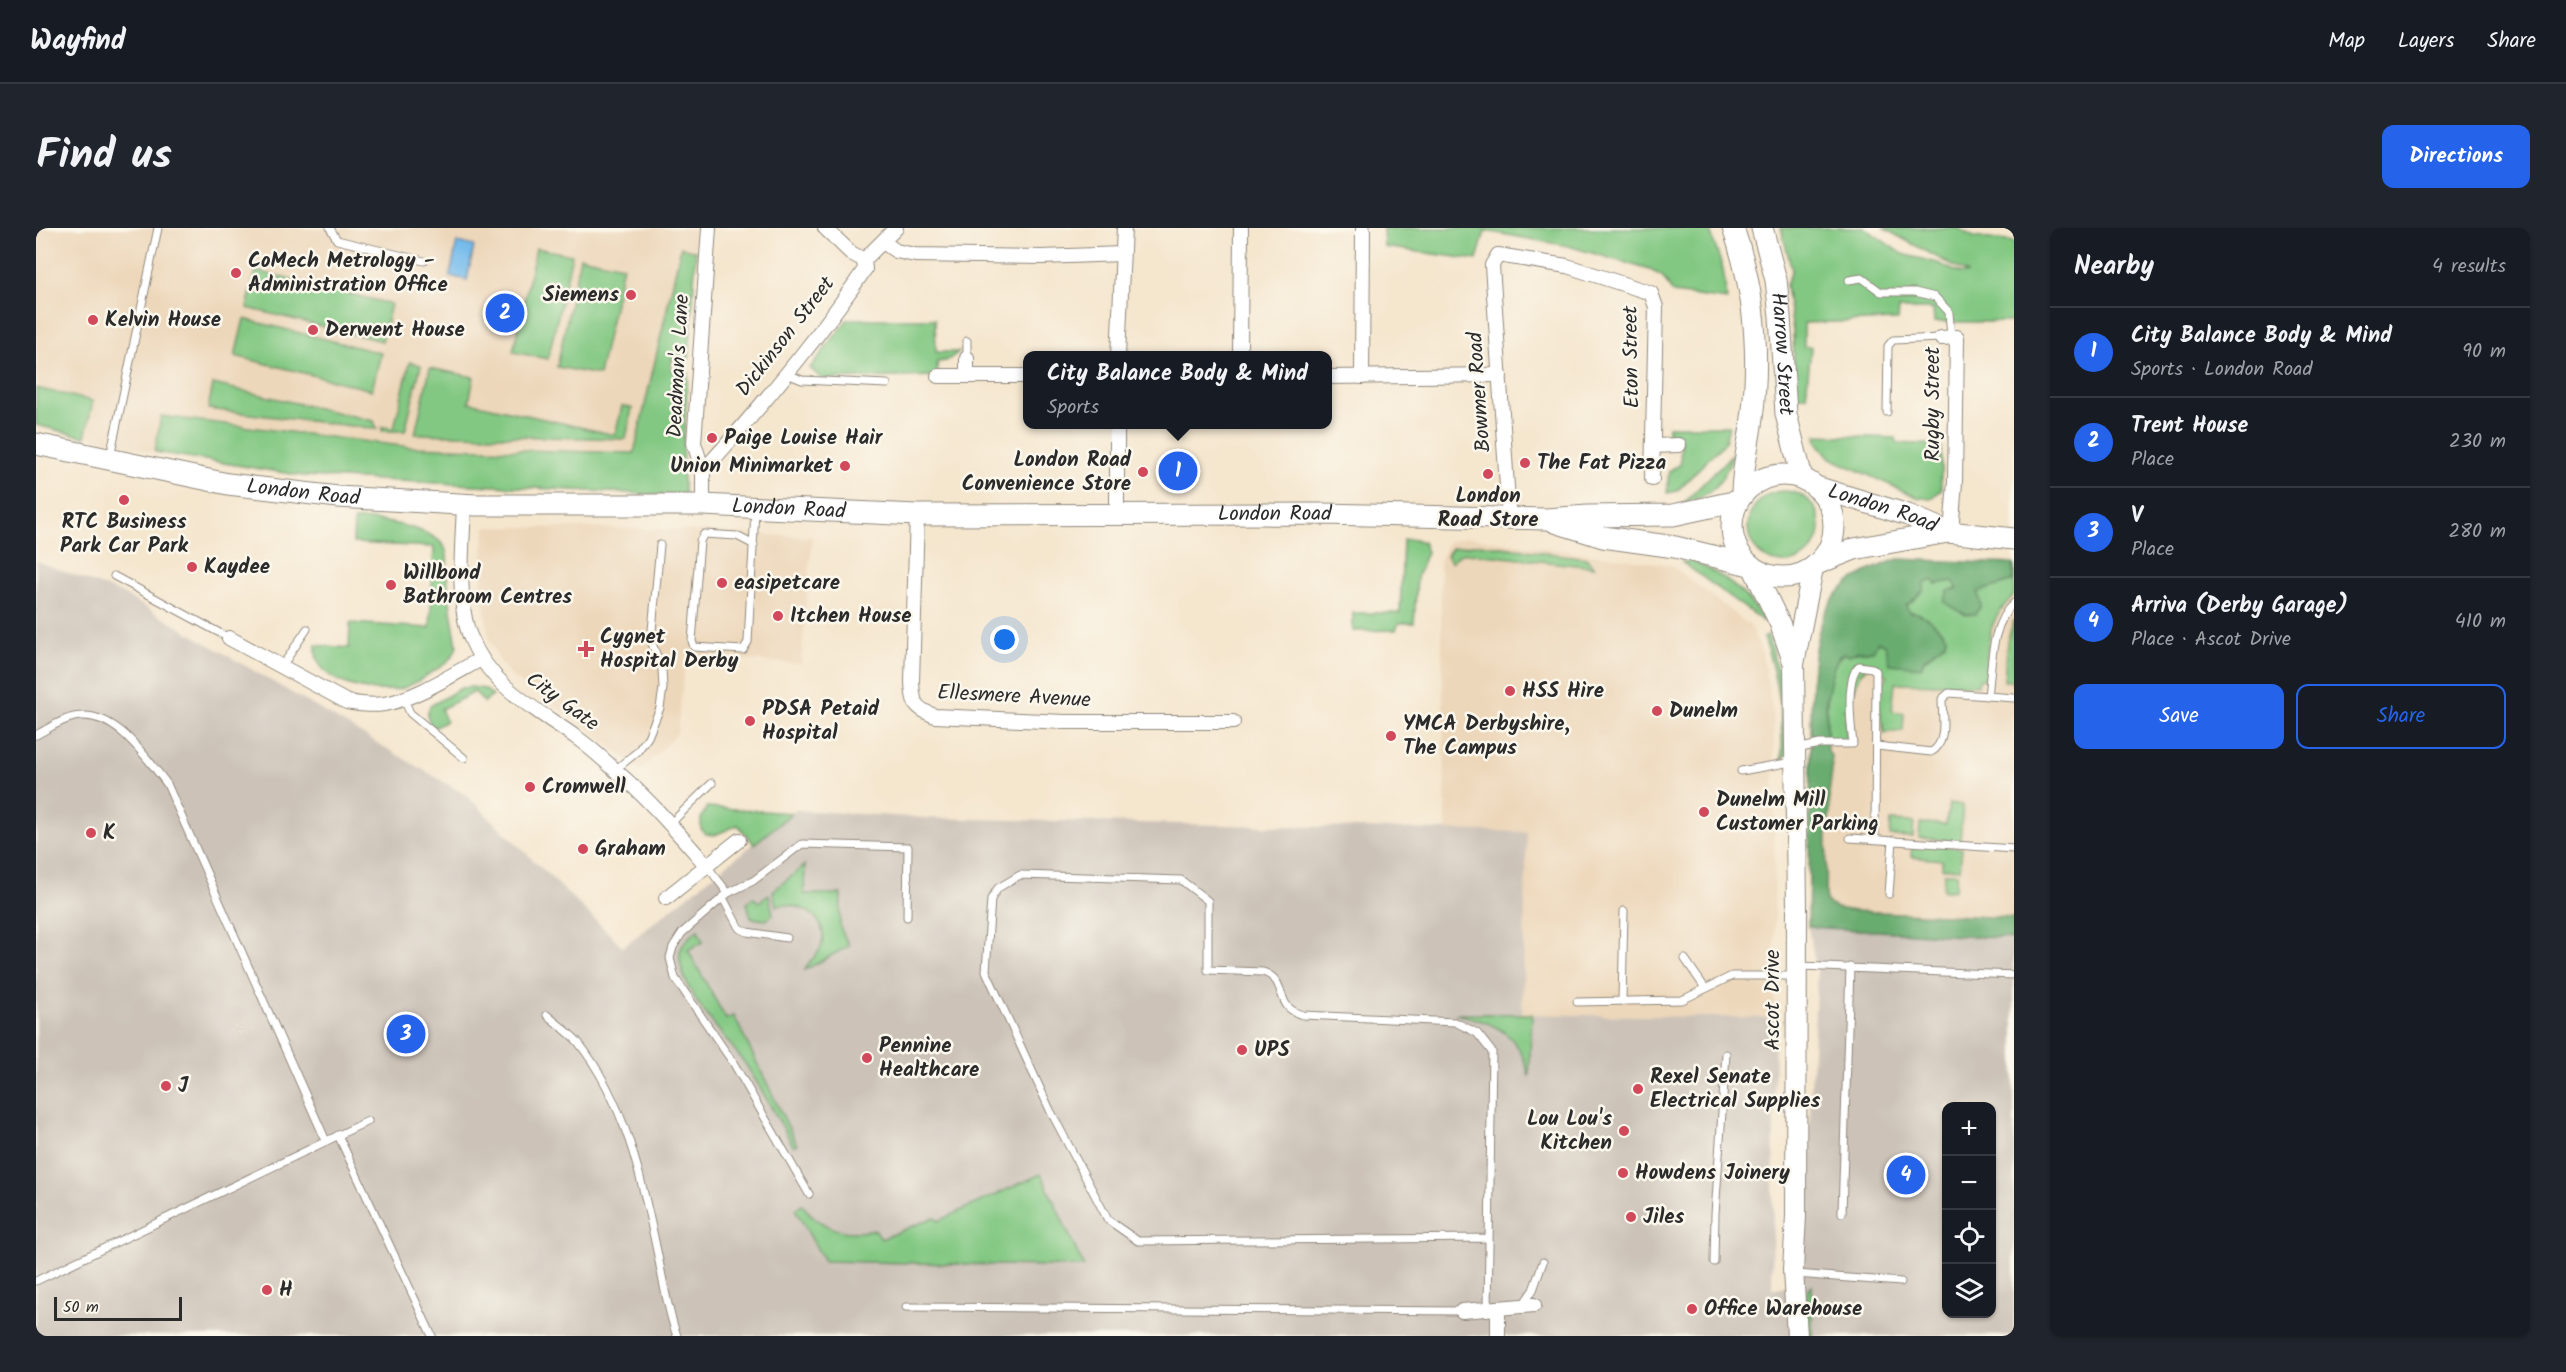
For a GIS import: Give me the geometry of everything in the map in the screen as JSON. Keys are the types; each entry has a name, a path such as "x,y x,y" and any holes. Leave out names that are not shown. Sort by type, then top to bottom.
{"main road":[{"path":"1733,228 1750,292 1756,350 1754,395 1742,469 1740,498 1731,523 1732,535 1736,547 1751,567 1779,577 1796,575 1816,565 1830,545 1834,524 1829,504 1809,483 1792,475 1769,476 1749,487 1740,498"},
{"name":"Harrow Street","path":"1762,228 1777,292 1786,414 1809,483"},
{"name":"London Road","path":"36,444 228,484 338,497 464,504 703,505 917,515 1117,513 1509,516 1546,519 1673,515 1740,498"},
{"name":"London Road","path":"1809,483 1908,515 1949,533"},
{"name":"London Road","path":"1546,519 1603,537 1675,547 1751,567"},
{"name":"London Road","path":"1816,565 1854,549 1949,533 2014,539"}],"street":[{"name":"Deadman's Lane","path":"703,505 703,471 694,443 709,228"},
{"path":"825,228 851,253 864,260"},
{"name":"Dickinson Street","path":"703,471 787,374 840,307 865,269 864,260 896,228"},
{"path":"1118,351 1124,228"},
{"path":"1240,351 1241,228"},
{"path":"1362,377 1363,228"},
{"path":"884,242 896,250 915,255 1042,257 1122,254"},
{"name":"Eton Street","path":"1492,265 1498,255 1529,259 1598,275 1651,293 1656,308 1652,479"},
{"name":"Bowmer Road","path":"1492,265 1509,516"},
{"name":"Rugby Street","path":"1946,338 1957,337 1955,482 1949,533"},
{"path":"967,358 967,376"},
{"path":"1332,377 1500,375"},
{"path":"938,376 1023,376"},
{"path":"1117,429 1117,513"},
{"path":"1653,446 1679,445"},
{"name":"City Gate","path":"464,504 462,570 465,608 469,634 481,659 499,683 579,739 615,770 670,824 707,866"},
{"name":"Ellesmere Avenue","path":"917,515 912,698 920,710 935,716 1065,722 1233,722"},
{"name":"Ascot Drive","path":"1797,1336 1793,1274 1796,1216 1797,971 1794,664 1816,565"},
{"name":"Ascot Drive","path":"1751,567 1780,624 1794,664"},
{"path":"229,638 347,702 368,705 386,704 481,659"},
{"path":"666,898 739,840"},
{"path":"1462,1311 1528,1305"},
{"path":"1493,1309 1498,1336"}],"lane":[{"path":"109,459 158,228"},
{"path":"330,228 337,240 424,261"},
{"path":"1849,280 1862,278 1881,292 1915,292 1935,297 1949,312 1946,338"},
{"name":"Rugby Street","path":"1887,412 1888,346 1893,340 1946,338"},
{"path":"967,341 967,358"},
{"path":"787,374 802,380 887,384"},
{"path":"754,545 736,536 704,534 700,541 692,641 694,647 743,650 748,642 754,545 755,507"},
{"path":"615,770 637,752 648,737 660,708 663,688 662,669 651,640 660,545"},
{"path":"114,576 229,638"},
{"path":"1989,696 1998,628 2001,619 2014,603"},
{"path":"282,666 307,629"},
{"path":"1741,771 1796,755 1820,744 1853,744 1850,715 1852,674 1858,666 1872,668 1877,675 1875,838"},
{"path":"1877,746 1931,752 1936,750 1941,742 1942,699 1949,693 2014,698"},
{"path":"403,697 410,713 464,758"},
{"path":"36,735 74,717 95,716 110,723 141,750 167,784 326,1141"},
{"path":"670,824 712,783"},
{"path":"1850,838 2014,849"},
{"path":"1889,894 1893,840"},
{"path":"809,1194 734,1064 681,988 671,968 672,947 682,933 726,896 753,881 802,844 908,847 906,917"},
{"name":"City Gate","path":"707,866 726,896 739,928 747,932 787,938"},
{"path":"1488,1238 1138,1241 1108,1220 1050,1110 986,971 991,898 998,888 1020,875 1181,880 1208,901 1208,970 1263,972 1271,975 1278,983 1285,1006 1292,1012 1303,1015 1455,1022 1477,1033 1492,1052 1488,1238 1493,1309"},
{"path":"1622,1001 1624,911"},
{"path":"1685,959 1705,988"},
{"path":"1842,1213 1850,967"},
{"path":"1577,1002 1682,1000 1732,976 1850,967 2014,975"},
{"path":"547,1015 576,1040 595,1065 624,1124 644,1194 670,1316 677,1336"},
{"path":"1714,1262 1726,1054"},
{"path":"36,1281 368,1121"},
{"path":"338,1135 432,1336"},
{"path":"1528,1305 1543,1262"},
{"path":"1793,1274 1901,1282"},
{"path":"906,1307 1462,1311"}],"shaded area":[{"path":"36,228 696,228 681,468 685,496 304,476 147,451 36,425"},
{"name":"Cygnet Hospital Derby","path":"485,527 660,529 812,537 801,664 686,656 677,733 641,771 587,728 511,676 501,663 490,642 481,589"},
{"path":"1466,537 1671,565 1750,626 1762,652 1774,722 1775,1018 1521,1014 1527,832 1446,831 1440,559 1448,542"},
{"path":"1898,559 2014,564 2014,939 1808,927 1812,679 1819,633 1828,607 1841,590 1866,571"},
{"path":"36,561 121,593 466,795 623,947 796,810 926,818 1527,832 1522,1014 1775,1018 1772,1289 1801,1282 1817,973 1808,927 2014,939 2014,1336 36,1336"}],"green space":[{"path":"1383,228 1709,228 1723,269 1727,300 1673,293 1662,276 1650,270 1568,246 1485,231 1477,260 1384,247"},
{"path":"1781,228 1865,228 1902,254 1938,263 1961,274 1968,274 1883,228 1958,228 1974,237 2014,242 2014,322 1934,322 1933,309 1899,309 1898,320 1804,323 1804,347 1811,347 1806,396 1795,396 1793,331 1786,285 1792,270"},
{"path":"681,247 696,251 689,359 672,358 671,370 688,372 682,469 685,496 304,476 155,452 161,416 410,447 634,453"},
{"path":"536,248 572,255 548,359 513,352"},
{"path":"580,257 623,266 599,375 557,367"},
{"path":"256,271 391,304 382,341 247,308"},
{"path":"244,319 381,353 372,390 235,356"},
{"path":"848,319 935,319 936,352 959,352 946,361 937,362 938,376 822,379 810,368"},
{"path":"410,362 421,365 405,431 382,431 382,427 394,428"},
{"path":"430,368 474,377 469,402 615,435 622,406 632,408 626,439 415,434"},
{"path":"213,384 374,421 377,429 208,409"},
{"path":"36,388 93,401 85,437 36,425"},
{"path":"1668,426 1729,426 1725,442 1677,491 1667,493 1669,471 1680,464 1681,440 1672,439 1668,434"},
{"path":"1816,435 1896,438 1896,443 1941,445 1941,490 1932,498 1919,498 1830,458 1817,442"},
{"path":"1733,453 1725,473 1716,486 1710,492 1683,504"},
{"path":"1791,491 1810,501 1818,513 1820,527 1818,541 1810,553 1798,561 1777,563 1758,553 1750,541 1748,520 1758,501 1770,493"},
{"path":"354,520 390,523 417,530 439,541 446,551 448,591 457,646 453,655 444,664 404,688 365,689 341,682 331,676 317,659 316,645 349,648 350,623 430,628 434,547 353,543"},
{"path":"1415,539 1423,542 1427,552 1417,577 1414,623 1399,623 1396,630 1353,631 1353,613 1400,613 1403,540"},
{"path":"1479,544 1586,558 1594,567 1465,553 1451,562 1447,555 1452,548"},
{"path":"1898,559 2013,564 2013,581 1978,592 1981,606 1975,614 1966,615 1944,602 1948,591 1958,589 1953,581 1936,584 1933,580 1925,583 1923,591 1906,606 1909,612 1930,620 1946,637 1945,642 1923,660 1922,667 1890,664 1885,644 1878,642 1873,651 1840,655 1833,669 1826,701 1827,749 1831,756 1832,772 1827,831 1826,902 1836,908 1855,911 2014,918 2014,939 1808,927 1811,698 1814,659 1821,623 1834,598 1849,583 1868,571"},
{"path":"1692,561 1714,572 1734,586 1751,602 1764,622 1682,562"},
{"path":"2014,564 2014,595 1993,624 1988,643 1985,679 1979,680 1978,685 1895,683 1892,711 1904,713 1903,731 1884,733 1878,700 1887,676 1871,664 1861,673 1848,707 1845,709 1847,741 1827,740 1828,693 1833,669 1838,659 1845,653 1849,655 1859,651 1873,651 1878,642 1885,644 1907,665 1922,667 1923,661 1945,642 1946,637 1930,620 1909,612 1906,606 1920,593 1925,582 1933,580 1936,584 1953,580 1959,589 1944,602 1966,615 1978,592 2013,581"},
{"path":"2014,620 2014,685 2012,681 2004,681 2007,641"},
{"path":"1768,635 1784,695 1786,755 1782,761 1779,698 1764,637"},
{"path":"461,688 485,689 493,696 484,702 475,692 441,709 446,721 436,727 431,726 427,715 430,706"},
{"path":"1949,803 1963,805 1960,841 1919,838 1920,823 1946,824"},
{"path":"707,807 792,813 754,844 738,825 715,835 706,834 701,829 701,818"},
{"path":"1891,821 1914,822 1913,837 1890,836"},
{"path":"1912,844 1962,848 1960,869 1942,868 1942,860 1911,857"},
{"path":"805,865 804,894 841,894 840,927 849,946 805,970 821,947 822,928 811,914 803,909 795,906 776,906 773,891"},
{"path":"1944,873 1957,873 1955,890 1943,890"},
{"path":"769,894 773,915 766,920 751,918 747,903 753,897 759,902"},
{"path":"698,930 703,942 688,950 726,1019 734,1016 797,1145 793,1146 746,1065 697,1002 689,988 683,974 680,951 687,939"},
{"path":"1455,1014 1532,1014 1529,1077 1519,1050 1504,1032 1482,1021"},
{"path":"1041,1174 1084,1267 824,1261 795,1209 802,1205 818,1220 835,1229 854,1232 876,1230 881,1239 935,1217 938,1221"},
{"path":"1812,1285 1812,1336 1808,1336 1807,1291"}],"water":[{"path":"457,242 474,246 467,280 450,276"}],"place":[{"name":"CoMech Metrology - Administration Office","path":"236,273"},
{"name":"Siemens","path":"631,295"},
{"name":"Trent House","path":"505,313"},
{"name":"Kelvin House","path":"93,320"},
{"name":"Derwent House","path":"313,330"},
{"name":"Paige Louise Hair","path":"712,438"},
{"name":"The Fat Pizza","path":"1525,463"},
{"name":"Union Minimarket","path":"845,466"},
{"name":"City Balance Body & Mind","path":"1178,471"},
{"name":"London Road Convenience Store","path":"1143,472"},
{"name":"London Road Store","path":"1488,474"},
{"name":"RTC Business Park Car Park","path":"124,500"},
{"name":"Kaydee","path":"192,567"},
{"name":"easipetcare","path":"722,583"},
{"name":"Willbond Bathroom Centres","path":"391,585"},
{"name":"Itchen House","path":"778,616"},
{"name":"Cygnet Hospital Derby","path":"586,649"},
{"name":"HSS Hire","path":"1510,691"},
{"name":"Dunelm","path":"1657,711"},
{"name":"PDSA Petaid Hospital","path":"750,721"},
{"name":"YMCA Derbyshire, The Campus","path":"1391,736"},
{"name":"Cromwell","path":"530,787"},
{"name":"Dunelm Mill Customer Parking","path":"1704,812"},
{"name":"K","path":"91,833"},
{"name":"Graham","path":"583,849"},
{"name":"V","path":"406,1034"},
{"name":"UPS","path":"1242,1050"},
{"name":"Pennine Healthcare","path":"867,1058"},
{"name":"J","path":"166,1086"},
{"name":"Rexel Senate Electrical Supplies","path":"1638,1089"},
{"name":"Lou Lou's Kitchen","path":"1624,1131"},
{"name":"Howdens Joinery","path":"1623,1173"},
{"name":"Arriva (Derby Garage)","path":"1906,1175"},
{"name":"Jiles","path":"1631,1217"},
{"name":"H","path":"267,1290"},
{"name":"Office Warehouse","path":"1692,1309"}]}
